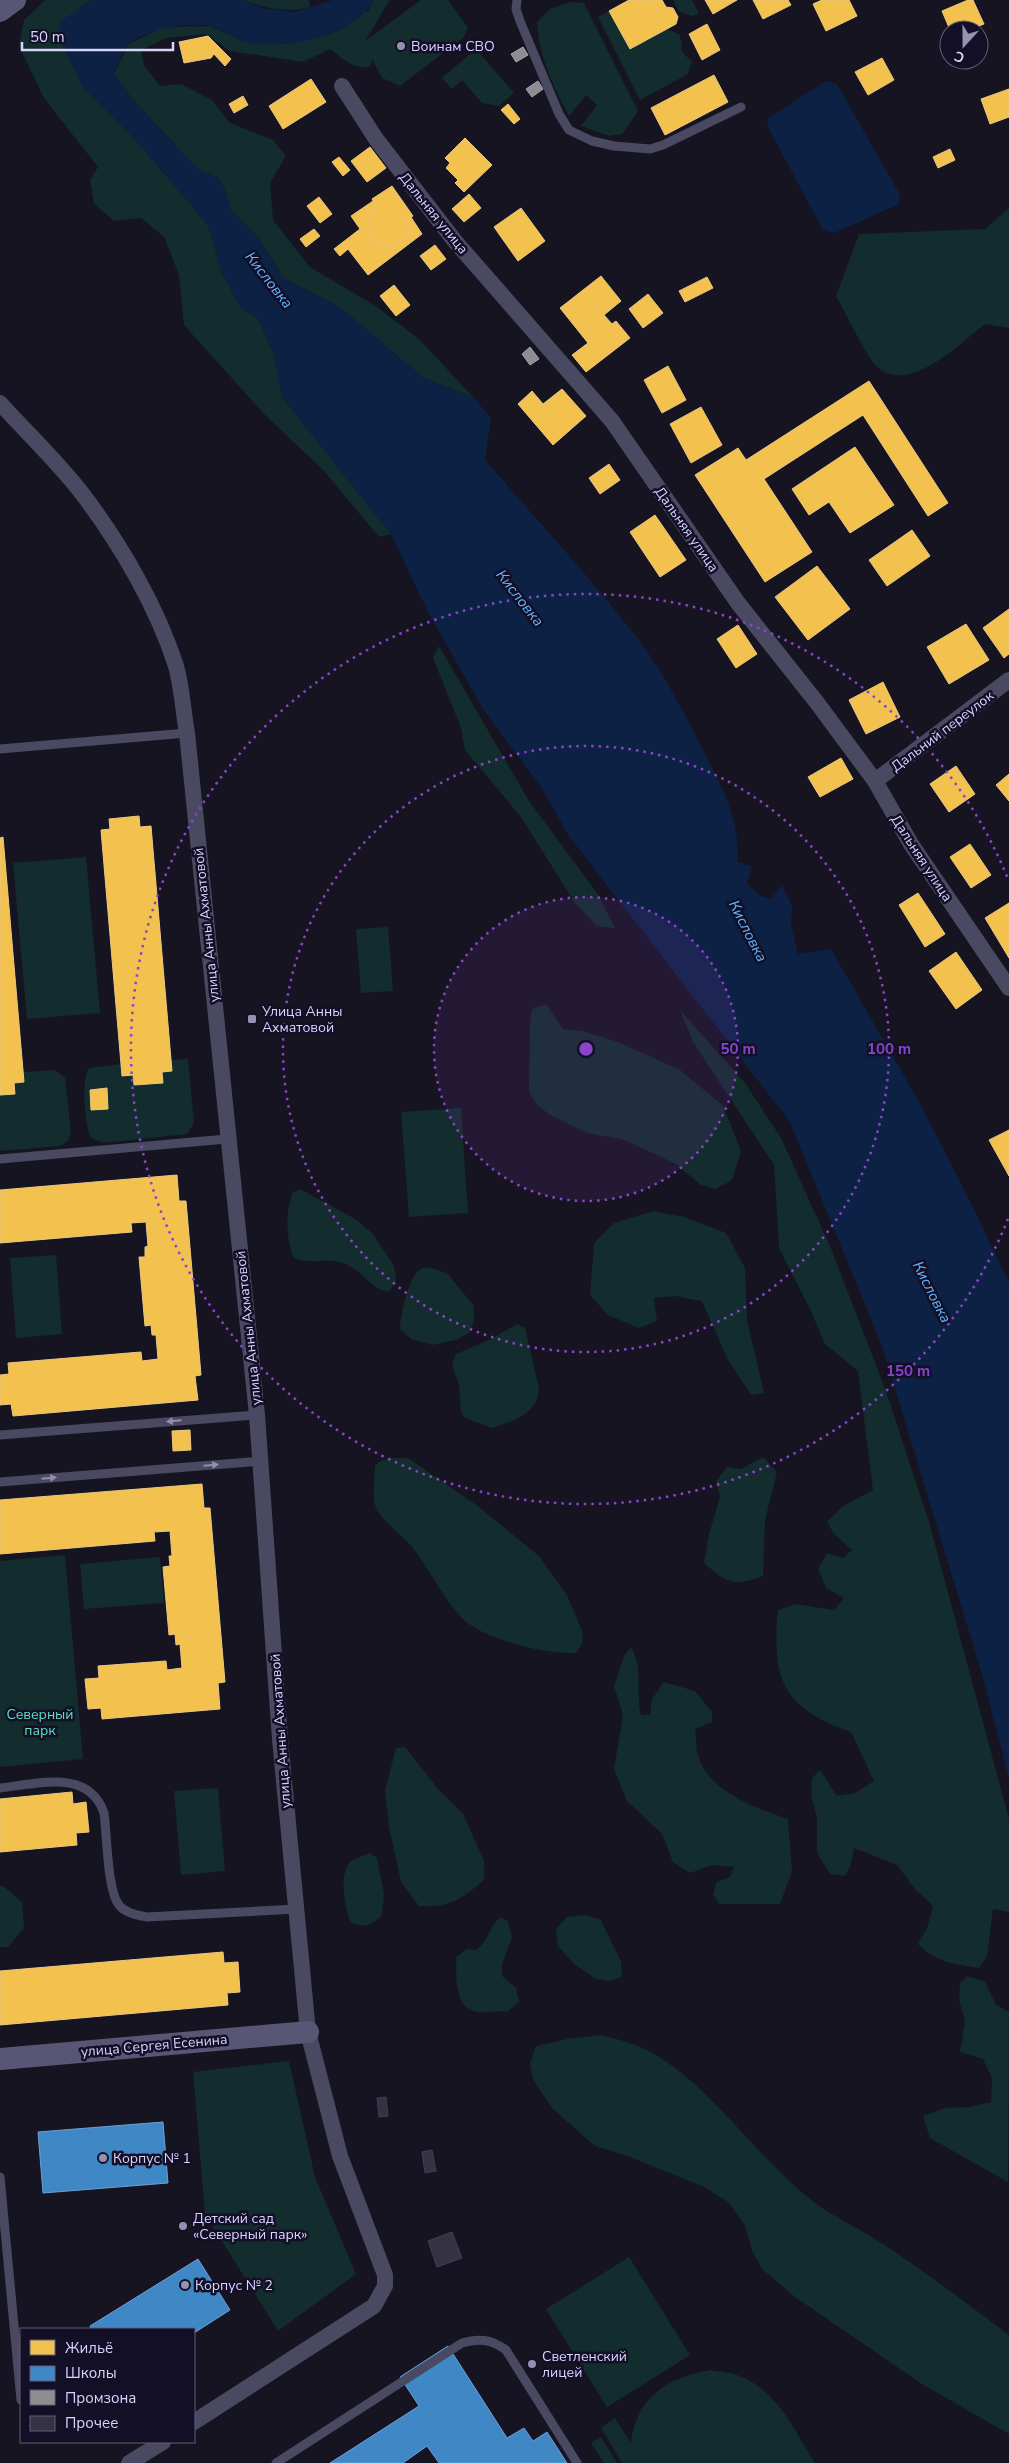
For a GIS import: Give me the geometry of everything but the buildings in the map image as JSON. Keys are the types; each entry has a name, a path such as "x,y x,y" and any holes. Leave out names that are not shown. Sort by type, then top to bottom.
{"street":[{"path":"0,11 16,0"},
{"name":"Дальняя улица","path":"342,86 376,140 454,240 612,420 738,603 818,704 875,781 911,844 1009,988"},
{"name":"улица Анны Ахматовой","path":"0,403 84,496 129,562 162,630 176,667 187,733 257,1414 280,1739 308,2032 340,2156 385,2275 385,2286 381,2297 365,2312 195,2421"},
{"name":"Дальний переулок","path":"875,781 1009,680"},
{"name":"улица Сергея Есенина","path":"0,2059 308,2032"},
{"path":"130,2463 161,2443"}],"lane":[{"path":"517,0 516,9 520,22 559,114 569,130 578,136 592,142 614,146 650,149 663,146 742,107"},
{"path":"0,749 187,733"},
{"path":"0,1160 228,1140"},
{"path":"0,1435 257,1414"},
{"path":"0,1482 261,1460"},
{"path":"0,1788 64,1782 78,1784 91,1790 100,1801 104,1813 112,1888 119,1905 132,1914 147,1917 296,1909"},
{"path":"0,2177 20,2389"},
{"path":"276,2463 462,2343 479,2340 496,2343 506,2350 577,2463"}],"green space":[{"path":"45,0 93,0 80,8 84,88 136,140 208,225 222,273 241,308 258,318 274,354 282,397 391,534 379,537 324,471 264,414 184,325 179,275 164,237 141,218 114,221 94,204 90,180 98,167 44,98 19,46 24,20"},
{"path":"243,0 309,0 310,7 285,10 260,6"},
{"path":"374,0 390,0 365,41 421,0 448,0 468,28 464,37 400,86 382,78 372,59 370,67 353,65 330,49 303,62 230,51 206,34 167,38 141,50 144,65 160,86 181,84 212,100 230,123 273,140 286,156 270,183 273,220 310,267 377,307 419,339 474,398 422,377 341,308 283,278 260,240 231,210 225,190 219,179 199,169 180,150 133,100 114,73 129,44 163,27 210,26 246,42 368,11"},
{"path":"673,0 692,0 699,14 691,16 679,11"},
{"path":"570,2 584,3 638,111 622,134 609,136 581,126 597,105 586,95 569,116 548,70 538,35 537,22 550,9"},
{"path":"609,11 630,49 667,29 679,34 682,51 692,61 688,74 640,100 598,17"},
{"path":"476,49 514,93 499,106 482,103 462,80 452,89 442,78"},
{"path":"1009,208 1009,328 985,324 934,364 919,371 904,375 890,374 877,367 862,345 836,296 859,234 985,229"},
{"path":"439,646 529,801 597,893 615,928 597,926 575,903 521,817 465,750 461,728 433,658"},
{"path":"86,857 100,1013 27,1019 13,863"},
{"path":"388,927 393,991 361,993 356,929"},
{"path":"546,1004 563,1029 582,1031 618,1042 680,1070 723,1106 741,1151 732,1180 716,1189 701,1185 676,1164 622,1139 587,1133 552,1116 537,1105 529,1092 530,1022 532,1009"},
{"path":"680,1010 745,1083 781,1138 830,1246 886,1391 929,1522 1009,1819 1009,1912 993,1909 987,1957 979,1968 946,1962 932,1955 918,1944 927,1928 933,1906 915,1889 897,1865 854,1848 851,1864 845,1876 830,1874 817,1853 817,1817 811,1796 812,1778 820,1770 837,1796 855,1793 874,1781 851,1732 828,1723 810,1713 797,1702 787,1689 780,1673 777,1656 778,1610 795,1604 834,1610 844,1598 826,1588 818,1569 827,1553 843,1558 852,1550 834,1534 827,1522 843,1506 873,1490 858,1371 825,1344 810,1309 779,1248 774,1165 693,1042"},
{"path":"188,1059 194,1123 187,1134 103,1143 91,1138 87,1124 85,1103 85,1081 89,1068 121,1064 133,1075 134,1085 163,1083 162,1072 172,1071 171,1060"},
{"path":"55,1070 65,1078 71,1132 68,1141 60,1146 0,1151 0,1095 15,1094 14,1083 24,1082 23,1072"},
{"path":"461,1108 468,1213 409,1217 401,1112"},
{"path":"300,1189 357,1220 373,1234 394,1266 396,1280 389,1292 372,1284 343,1263 337,1261 305,1261 293,1257 288,1233 288,1216 290,1199 293,1192"},
{"path":"653,1211 684,1217 726,1233 745,1268 747,1320 764,1393 751,1395 728,1360 702,1301 675,1296 654,1298 657,1321 639,1328 608,1315 590,1295 594,1243 614,1223"},
{"path":"56,1255 62,1334 16,1338 10,1258"},
{"path":"427,1267 447,1273 474,1306 474,1321 469,1333 456,1340 432,1345 411,1339 400,1329 403,1307 411,1283 417,1272"},
{"path":"517,1324 525,1328 539,1388 535,1404 530,1410 516,1419 492,1428 465,1418 461,1412 459,1385 452,1365 456,1354 489,1340"},
{"path":"763,1457 777,1472 765,1520 763,1576 745,1581 731,1581 719,1575 704,1563 709,1534 720,1497 716,1481 727,1467 741,1469"},
{"path":"408,1458 475,1504 539,1556 567,1595 583,1633 582,1644 576,1653 548,1651 499,1639 471,1625 461,1617 448,1602 415,1551 377,1511 374,1501 375,1466 380,1461"},
{"name":"Северный парк","path":"65,1555 83,1759 0,1767 0,1561"},
{"path":"160,1557 164,1603 84,1609 80,1564"},
{"path":"631,1647 637,1664 641,1715 650,1715 652,1699 664,1682 695,1691 712,1712 712,1722 695,1729 697,1752 711,1778 721,1788 747,1803 788,1819 792,1871 780,1904 719,1904 713,1894 717,1882 730,1877 734,1867 712,1865 690,1873 673,1862 662,1834 627,1801 614,1769 623,1715 614,1686 624,1656"},
{"path":"405,1747 438,1789 463,1814 484,1861 484,1880 462,1897 447,1904 419,1906 401,1882 389,1827 385,1791 396,1748"},
{"path":"218,1788 225,1871 181,1875 174,1791"},
{"path":"370,1853 377,1858 384,1894 382,1915 371,1923 360,1925 351,1923 349,1917 344,1891 345,1874 347,1866 351,1861"},
{"path":"0,1886 3,1886 22,1902 24,1928 8,1947 0,1947"},
{"path":"585,1915 601,1920 621,1962 622,1977 610,1981 596,1979 574,1964 558,1946 556,1929 567,1917"},
{"path":"500,1917 508,1921 512,1937 502,1964 502,1976 516,1988 519,2002 508,2011 473,2011 462,2002 459,1995 456,1957 467,1949 476,1950 481,1946"},
{"path":"968,1976 985,1982 996,2005 1009,2012 1008,2182 930,2138 923,2116 945,2108 969,2107 991,2102 992,2078 983,2059 960,2052 965,2021 959,2000 960,1983"},
{"path":"601,2035 640,2047 661,2058 702,2091 776,2168 815,2203 899,2255 1009,2335 1009,2434 922,2384 795,2297 762,2269 752,2251 745,2225 728,2202 704,2187 625,2155 595,2146 553,2109 533,2080 530,2063 536,2046 567,2039"},
{"path":"289,2061 315,2177 356,2274 278,2331 205,2214 193,2072"},
{"path":"629,2257 690,2355 607,2407 546,2309"},
{"path":"711,2370 737,2375 751,2381 763,2390 774,2400 792,2424 815,2463 622,2463 601,2428 615,2418 631,2443 634,2427 640,2413 657,2392 681,2378"},
{"path":"601,2437 617,2463 604,2463 591,2443"}],"water":[{"name":"Кисловка","path":"93,0 243,0 262,8 294,12 333,0 374,0 364,13 351,24 318,38 300,42 282,44 248,43 238,40 215,27 201,25 180,26 157,31 137,38 130,43 114,73 133,100 180,150 199,169 219,179 225,190 231,210 260,240 283,278 341,308 422,377 474,398 491,418 485,460 582,571 638,639 657,666 690,724 729,806 738,847 737,862 752,866 747,883 760,896 771,899 782,885 792,906 791,925 798,954 831,949 922,1107 1009,1283 1009,1778 981,1671 882,1346 790,1122 569,836 541,787 483,709 428,612 391,534 282,397 274,354 258,318 241,308 222,273 208,225 136,140 84,88 63,48 59,22"},
{"path":"826,81 837,84 900,195 899,204 834,233 823,230 768,127 767,119"}],"place":[{"name":"Воинам СВО","path":"401,46"},
{"name":"Улица Анны Ахматовой","path":"252,1019"},
{"name":"Корпус № 1","path":"103,2158"},
{"name":"Детский сад «Северный парк»","path":"183,2226"},
{"name":"Корпус № 2","path":"185,2285"},
{"name":"Светленский лицей","path":"532,2364"}]}
